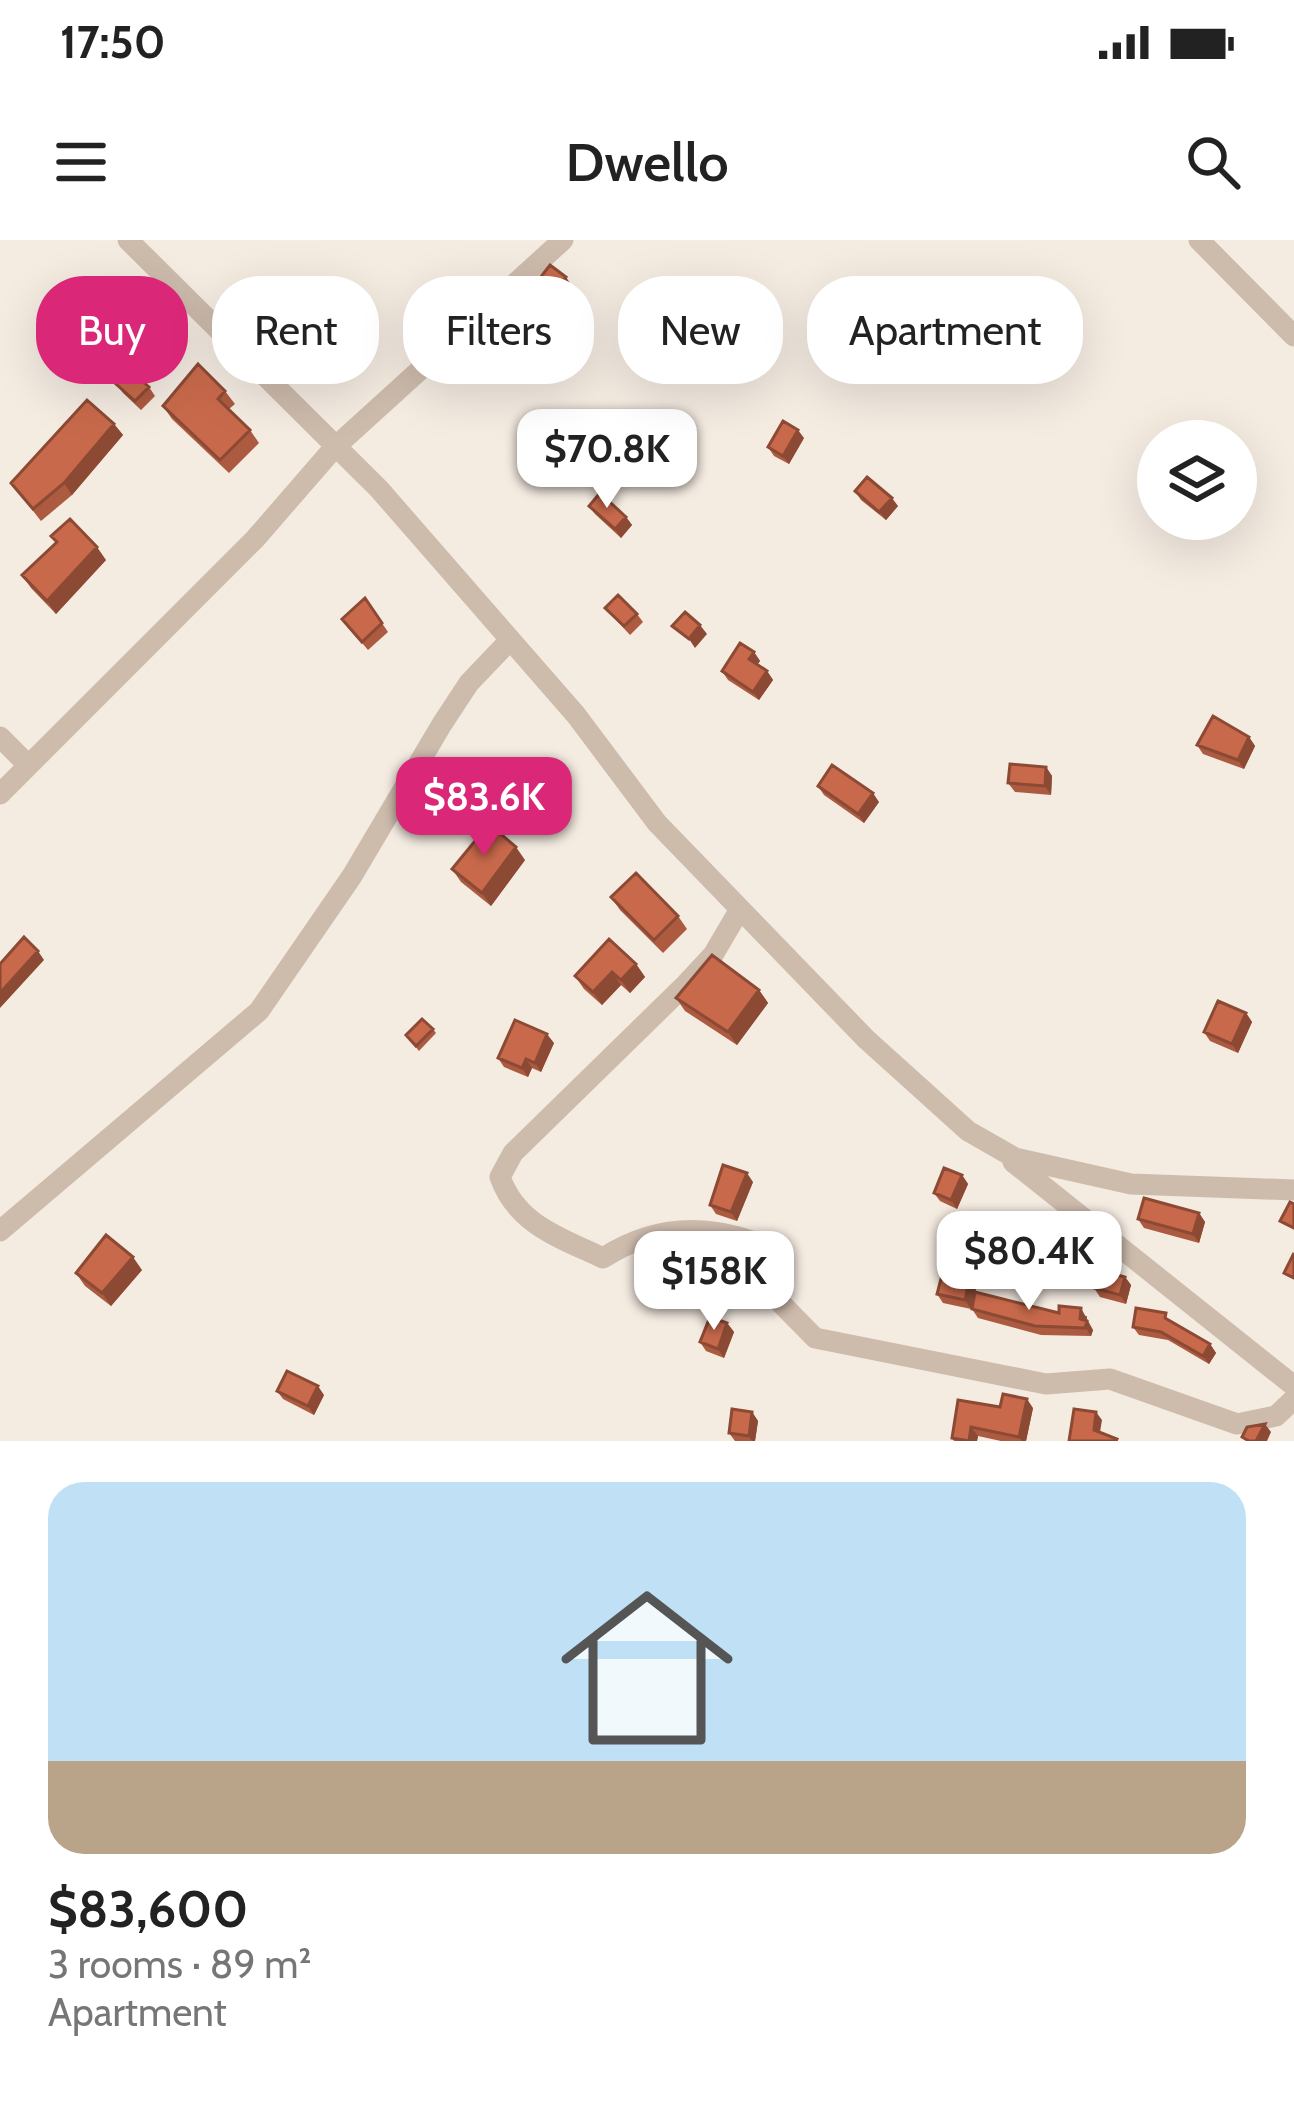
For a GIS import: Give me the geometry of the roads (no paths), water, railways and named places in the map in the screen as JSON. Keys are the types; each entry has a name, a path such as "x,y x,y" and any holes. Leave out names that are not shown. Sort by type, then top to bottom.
{"street":[{"path":"128,240 379,489 576,715 646,811 866,1039 968,1131 1001,1151 1294,1386"},
{"path":"0,794 255,539 334,448 563,240"},
{"path":"1199,240 1294,336"},
{"path":"0,1231 259,1011 352,876 442,724 510,640"},
{"path":"0,736 28,765"},
{"path":"740,909 712,956 513,1154 500,1178 509,1202 540,1229 603,1258 626,1243 688,1228 719,1229 754,1242 767,1289 815,1338 858,1351 1046,1384 1110,1379 1237,1424 1276,1416 1294,1399"},
{"path":"1001,1151 1047,1167 1132,1184 1294,1190"}]}
